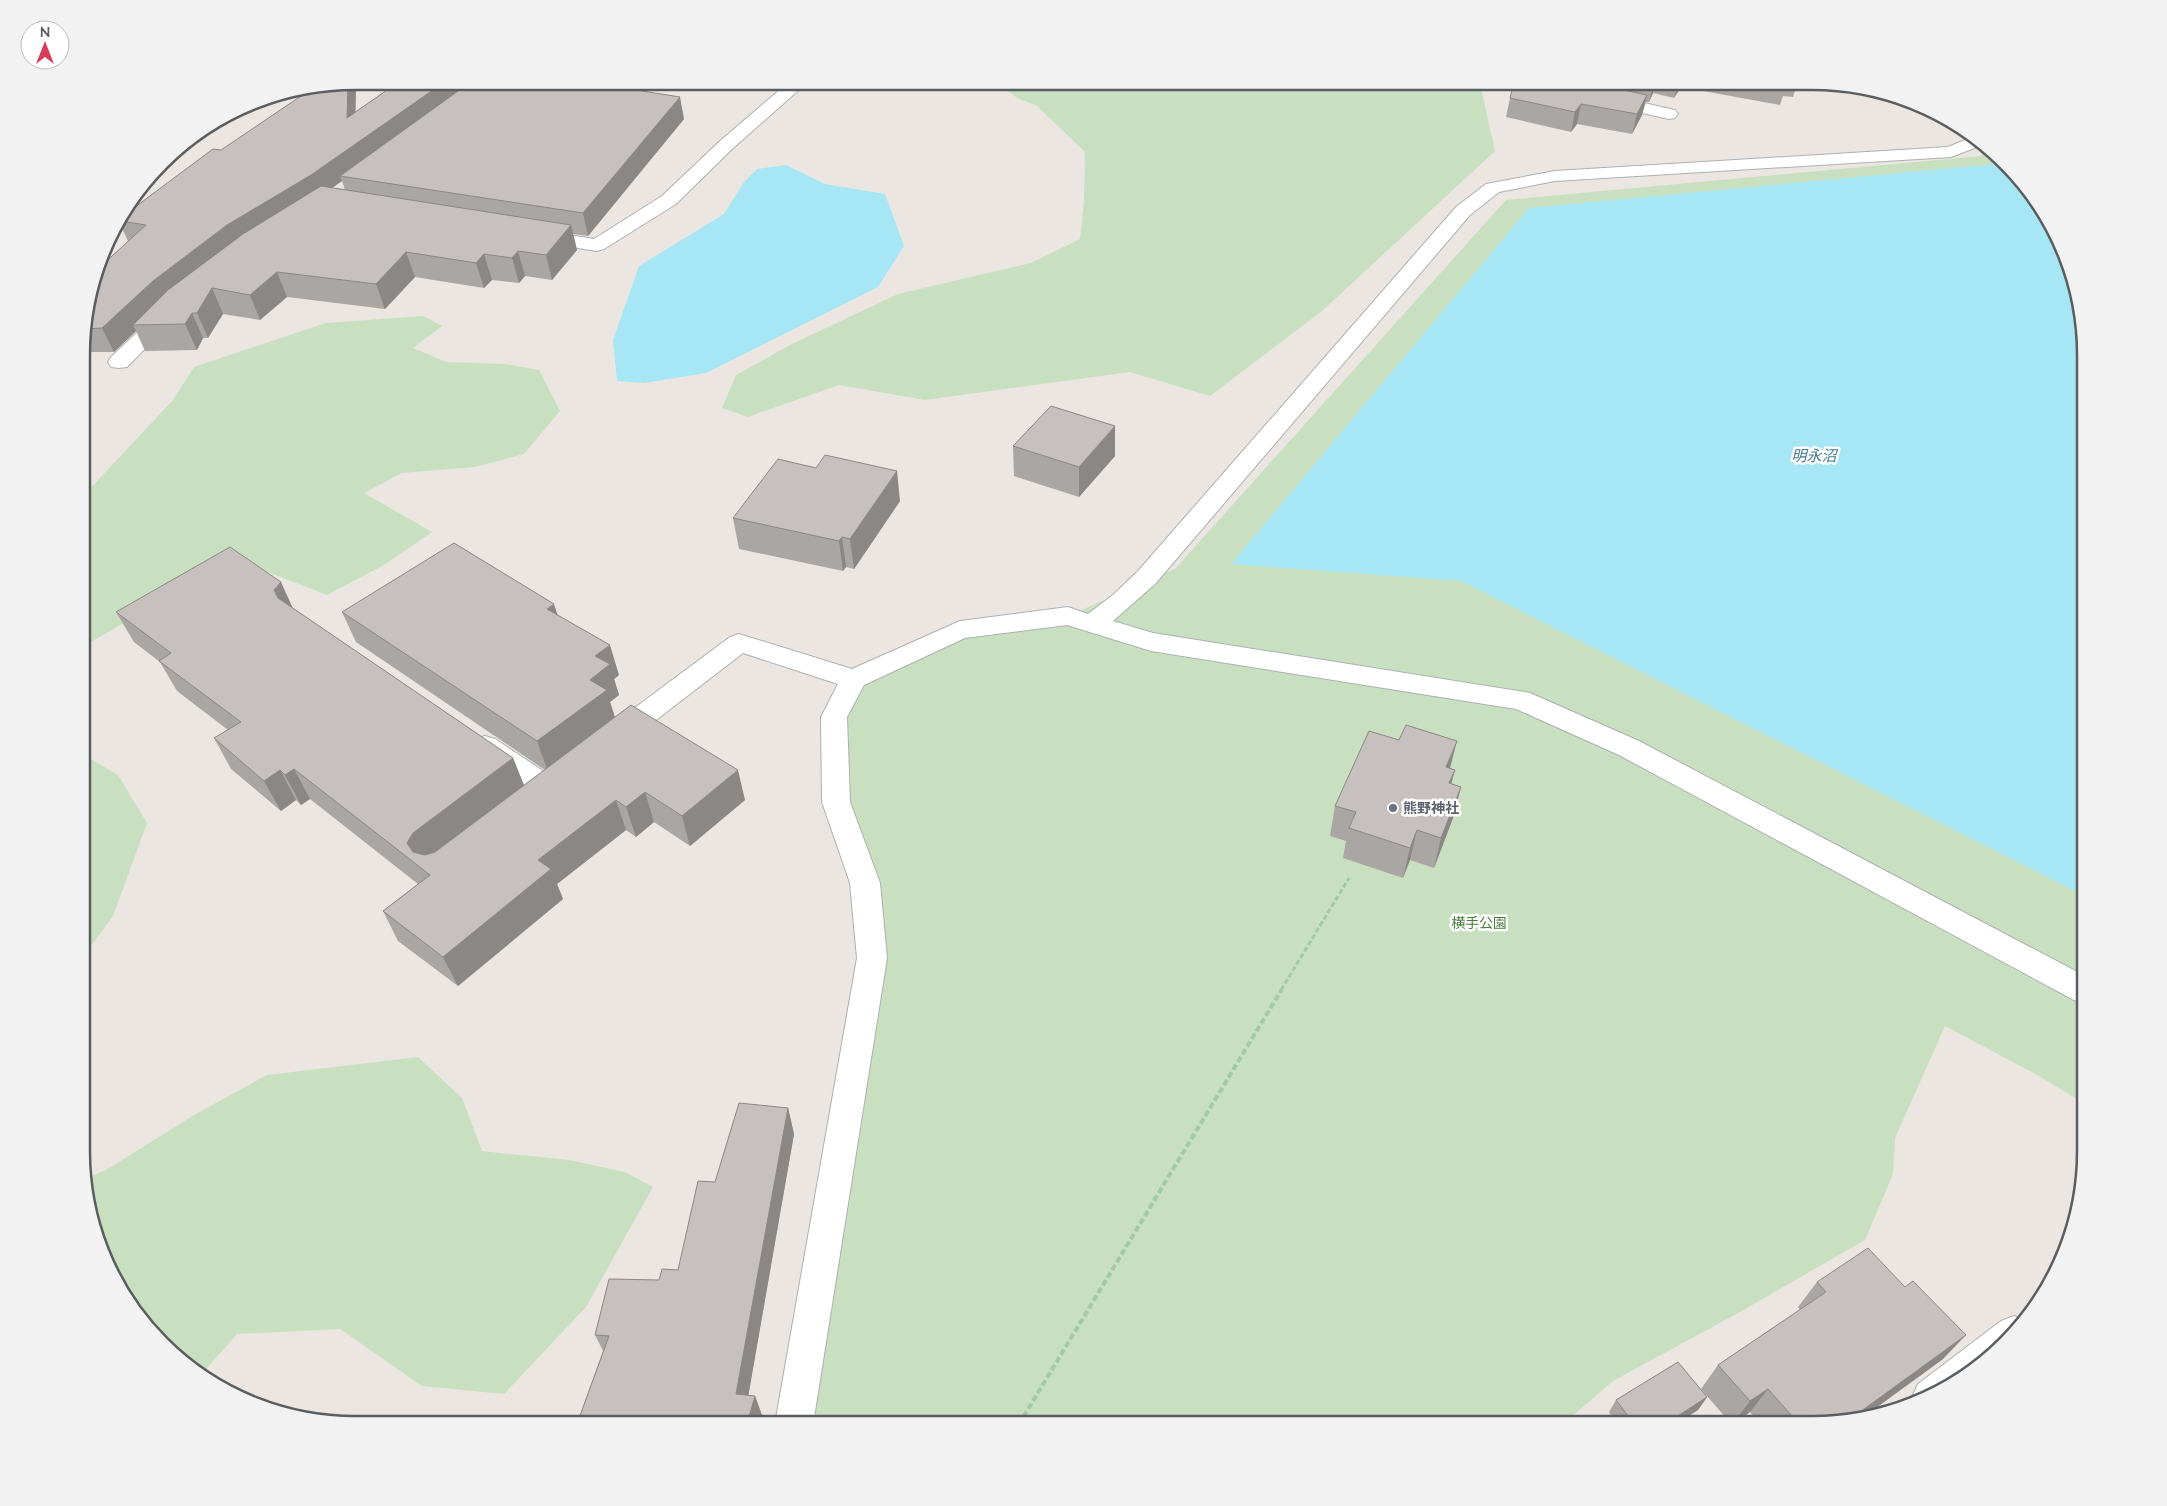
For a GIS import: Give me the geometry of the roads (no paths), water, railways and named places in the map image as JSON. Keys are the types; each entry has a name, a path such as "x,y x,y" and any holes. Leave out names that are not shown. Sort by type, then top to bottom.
{"street":[{"path":"520,233 598,245 669,200 726,146 791,90"},
{"path":"1594,97 1669,114"},
{"path":"1093,623 1122,600 1146,577 1463,211 1493,188 1555,176 1951,152 1971,144"},
{"path":"119,362 179,305"},
{"path":"795,1416 872,958 865,882 836,802 834,717 854,679 960,630 1068,616 1151,642 1521,700 1629,748 2077,988"},
{"path":"596,752 739,644 854,679"},
{"path":"466,733 556,782 524,806"}],"water":[{"name":"明永沼","path":"1995,164 2011,180 2032,208 2050,238 2063,270 2075,321 2077,355 2077,892 1461,581 1231,564 1529,208"},
{"path":"786,165 825,184 885,194 904,246 878,287 706,373 644,383 617,381 613,340 639,266 724,214 744,182 757,169"}],"place":[{"name":"熊野神社","path":"1393,808"}],"park label":[{"name":"横手公園","path":"1479,923"}]}
